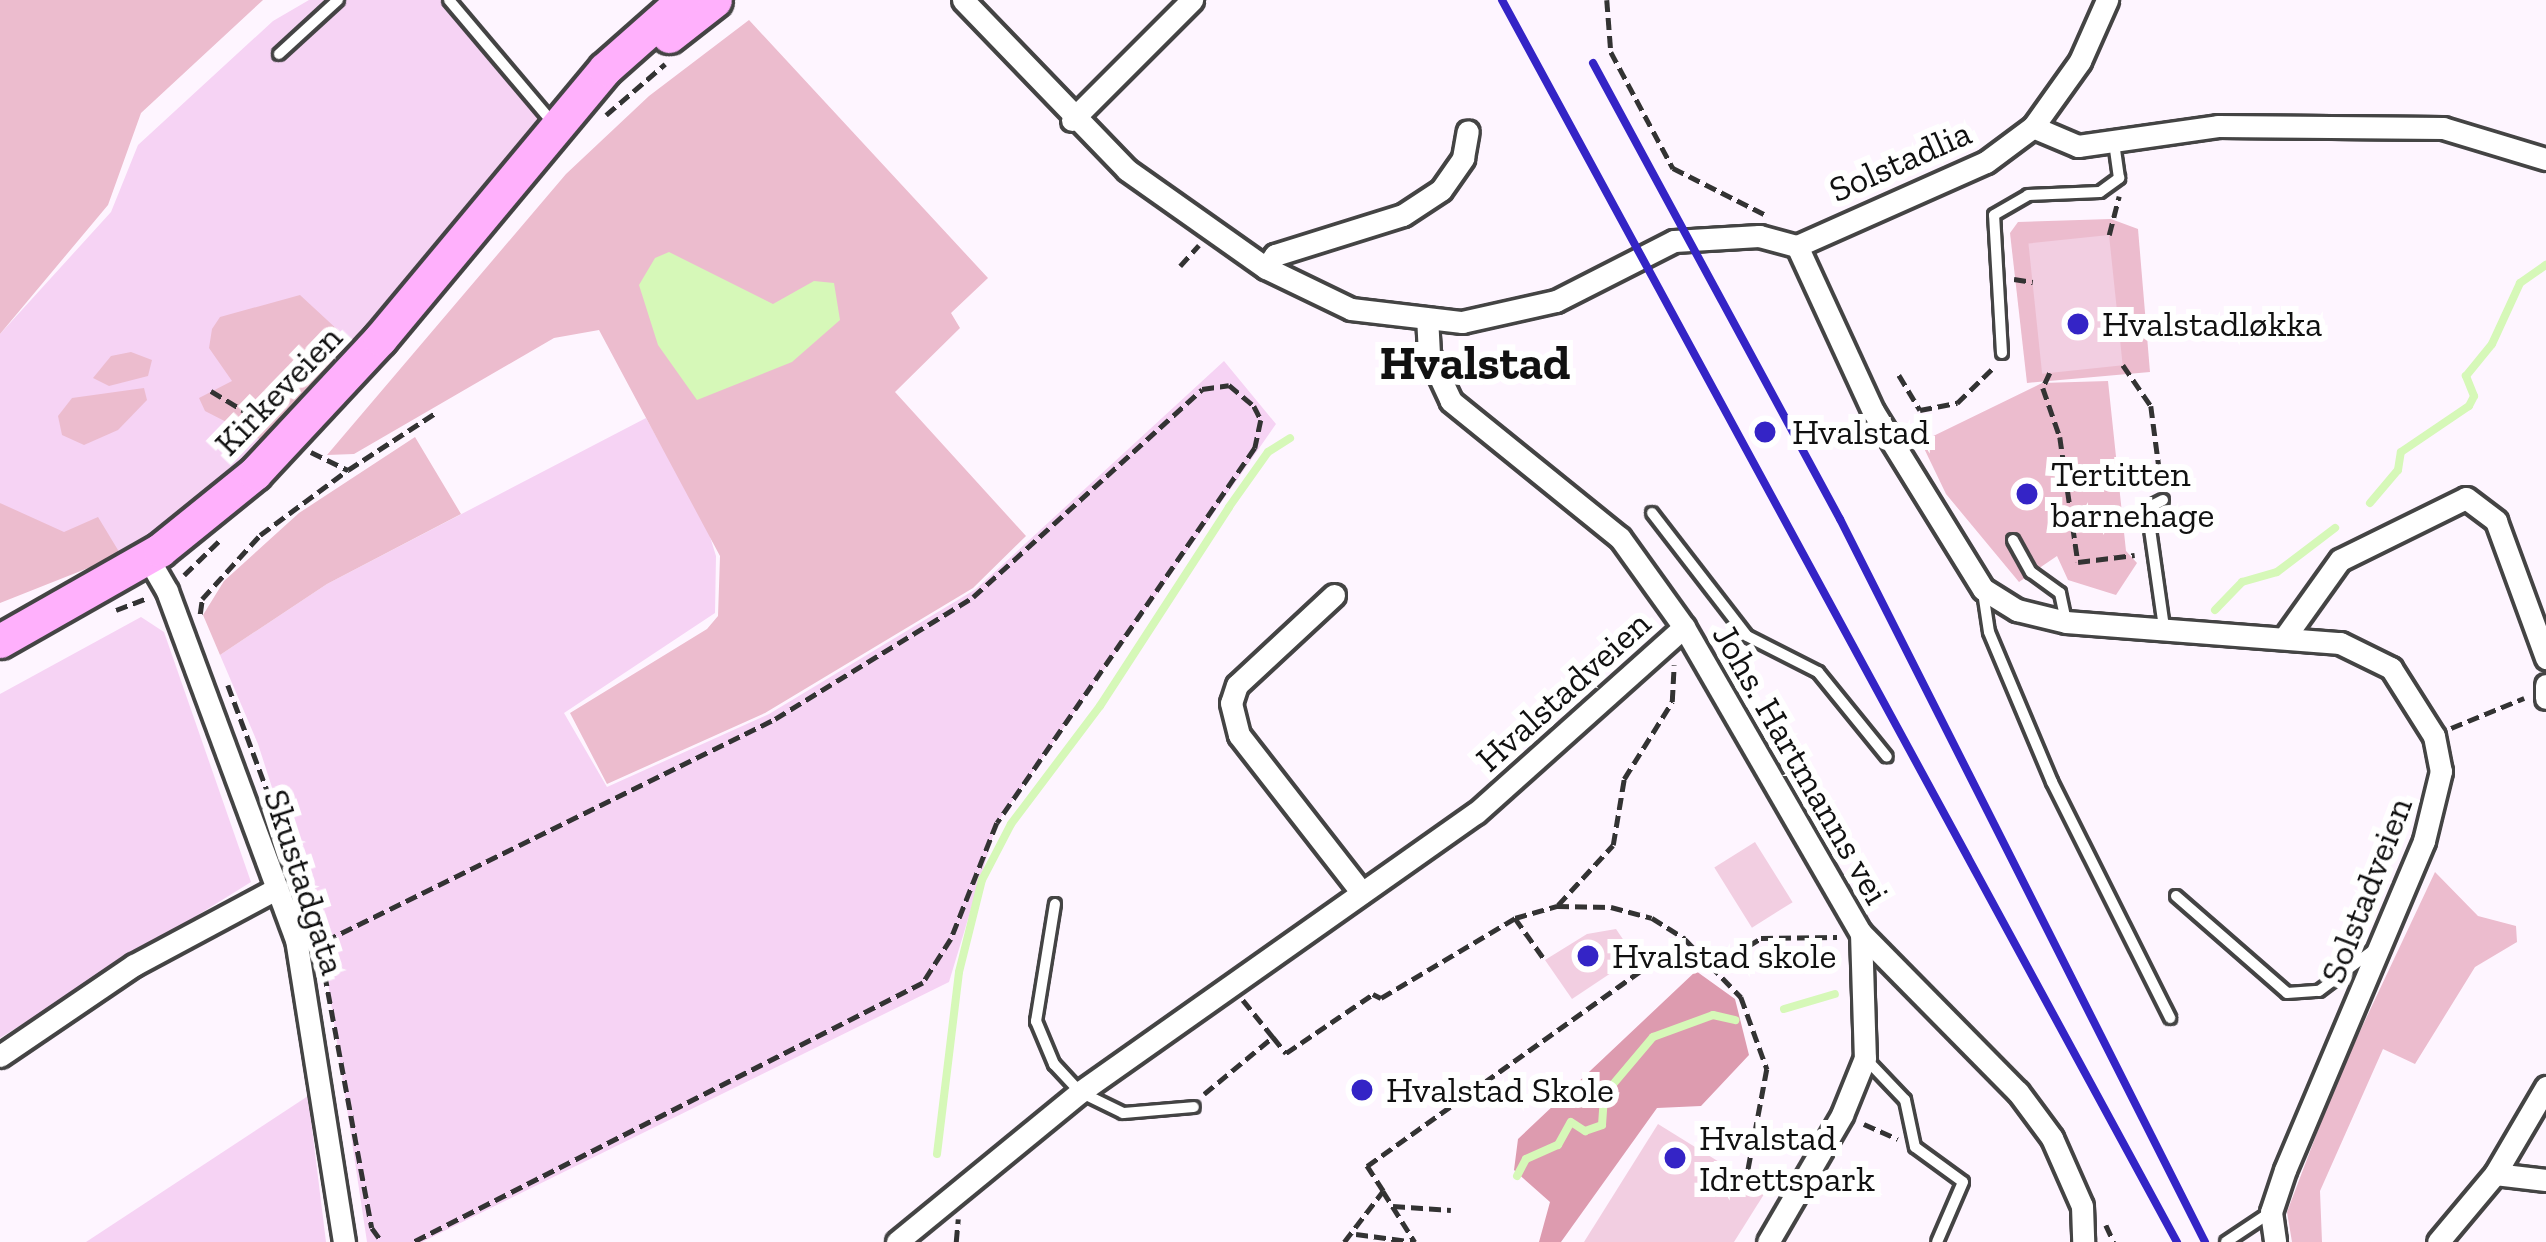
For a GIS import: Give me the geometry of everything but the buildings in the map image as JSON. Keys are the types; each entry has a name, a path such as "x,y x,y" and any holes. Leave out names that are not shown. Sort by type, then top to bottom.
{"main road":[{"name":"Kirkeveien","path":"0,641 148,558 290,440 604,69 683,0"},
{"name":"Kirkeveien","path":"557,130 715,0"}],"street":[{"path":"963,0 1072,120 1127,170 1266,268 1351,309 1462,322 1556,301 1674,241 1759,236 1797,246 1874,411 1983,589"},
{"path":"1072,120 1192,0"},
{"name":"Solstadlia","path":"1797,246 1986,162 2033,127 2080,62 2107,0"},
{"path":"2033,127 2057,142 2114,142 2218,126 2443,128 2546,159"},
{"path":"1266,268 1275,255 1403,215 1441,190 1463,158 1468,131"},
{"name":"Hvalstadveien","path":"897,1242 1080,1092 1477,813 1684,627 1620,538 1451,401 1429,354 1427,321"},
{"path":"2287,634 2340,560 2467,497 2496,521 2546,658"},
{"name":"Skustadgata","path":"148,558 167,591 276,890 317,1040 344,1242"},
{"name":"Solstadveien","path":"1983,589 2018,610 2066,622 2287,634 2340,643 2391,668 2434,736 2438,794 2384,944 2271,1212"},
{"path":"1334,595 1238,685 1233,719 1362,893"},
{"name":"Johs. Hartmanns vei","path":"1684,627 1861,934 2018,1092 2052,1138 2082,1207 2083,1242"},
{"path":"0,1055 134,965 276,890"},
{"name":"Johs. Hartmanns vei","path":"1768,1242 1842,1114 1865,1058 1861,934"},
{"path":"2438,1242 2495,1174 2546,1088"},
{"path":"2495,1174 2546,1180"},
{"path":"2271,1212 2275,1242"}],"lane":[{"path":"279,54 338,0"},
{"path":"449,0 557,130"},
{"path":"2002,352 1994,215 2028,195 2100,193 2119,178 2114,142"},
{"path":"2163,500 2147,508 2164,627"},
{"path":"1652,514 1729,616 1772,651 1818,672 1887,757"},
{"path":"2013,539 2031,572 2060,593 2066,622"},
{"path":"1983,589 1989,632 2052,782 2170,1018"},
{"path":"2176,896 2287,993 2304,997 2384,944"},
{"path":"1055,904 1036,1022 1043,1046 1080,1092 1123,1113 1194,1107"},
{"path":"1865,1058 1905,1100 1915,1147 1963,1183 1937,1242"},
{"path":"2227,1241 2271,1212"}],"path":[{"path":"1607,0 1611,52 1673,168 1784,224 1797,246"},
{"path":"2109,235 2120,216 2119,178"},
{"path":"1180,266 1199,244"},
{"path":"1899,375 1920,410 1957,403 2002,352"},
{"path":"2123,365 2151,406 2163,500"},
{"path":"2050,374 2043,388 2060,437 2078,562 2151,553"},
{"path":"325,941 775,719 973,597 1202,389 1229,386 1254,406 1262,420 1256,448 997,823 951,939 923,982 414,1242"},
{"path":"211,391 348,470"},
{"path":"199,617 202,599 260,535 434,414"},
{"path":"1557,906 1613,845 1624,779 1672,702 1675,659"},
{"path":"226,680 272,803"},
{"path":"2434,736 2546,691"},
{"path":"306,902 325,941 372,1228 382,1242"},
{"path":"1240,996 1286,1053 1373,994 1382,998 1515,918 1557,906 1652,918 1717,965 1741,997 1767,1069 1748,1171"},
{"path":"1515,918 1545,961"},
{"path":"1717,965 1761,938 1861,934"},
{"path":"1355,1234 1415,1242 1367,1166 1685,939"},
{"path":"1194,1107 1273,1037"},
{"path":"1842,1114 1915,1147"},
{"path":"1344,1242 1355,1234 1383,1191"},
{"path":"1393,1206 1451,1210"}],"shaded area":[{"path":"0,0 263,0 141,113 108,205 0,334"},
{"path":"309,0 443,0 543,119 397,302 215,493 121,555 7,512 0,503 0,334 111,212 138,145 273,21"},
{"path":"749,20 988,278 951,313 960,328 895,392 1026,536 973,588 765,713 607,784 570,713 707,629 718,616 720,556 599,330 554,338 354,454 327,455 566,174 649,96"},
{"path":"2111,219 2138,229 2150,372 2027,383 2010,233 2018,222"},
{"name":"Hvalstadløkka","path":"2109,235 2123,365 2042,374 2028,243"},
{"path":"669,252 773,304 814,281 834,283 840,320 792,362 697,400 658,345 639,285 655,258"},
{"path":"300,295 353,344 265,442 205,411 199,398 232,381 209,348 212,329 220,317"},
{"path":"131,352 152,360 148,376 109,386 93,378 111,356"},
{"path":"1224,361 1276,424 997,823 949,982 422,1242 367,1242 322,943 258,744 220,655 327,584 646,418 707,527 716,556 715,613 564,713 607,787 769,714 976,589"},
{"path":"2108,381 2126,551 2137,563 2116,595 2068,580 2057,556 2019,582 1946,494 1921,442 2042,383"},
{"path":"144,388 147,400 118,430 84,445 62,435 58,416 72,398"},
{"path":"415,437 461,514 327,584 220,655 203,615 224,581 299,513"},
{"path":"0,503 64,532 98,517 121,555 0,603"},
{"path":"141,617 164,632 251,882 0,1038 0,694"},
{"path":"1755,842 1793,902 1752,928 1714,867"},
{"path":"2435,872 2478,916 2516,926 2517,942 2475,967 2415,1064 2383,1049 2320,1191 2322,1242 2292,1242 2287,1212 2337,1080"},
{"path":"1616,929 1635,957 1572,999 1545,960 1587,934"},
{"path":"1696,971 1735,999 1749,1055 1701,1106 1657,1108 1561,1242 1539,1242 1550,1202 1514,1170 1518,1139"},
{"path":"308,1096 326,1242 86,1242"},
{"name":"Hvalstad Idrettspark","path":"1658,1124 1766,1191 1734,1242 1584,1242"}],"waterway":[{"path":"2370,503 2398,470 2401,452 2469,406 2474,396 2466,376 2492,344 2520,283 2546,265"},
{"path":"937,1154 959,972 982,880 1011,824 1100,706 1229,507 1268,452 1290,438"},
{"path":"2215,610 2242,582 2277,572 2335,528"},
{"path":"1784,1009 1835,994"},
{"path":"1517,1176 1526,1159 1558,1145 1571,1122 1585,1131 1602,1125 1604,1095 1653,1037 1713,1015 1735,1020"}],"railway":[{"path":"1502,0 2177,1242"},
{"path":"1593,63 1840,519 2205,1242"}],"place":[{"name":"Hvalstadløkka","path":"2078,324"},
{"name":"Hvalstad","path":"1765,432"},
{"name":"Tertitten barnehage","path":"2027,494"},
{"name":"Hvalstad skole","path":"1588,956"},
{"name":"Hvalstad Skole","path":"1362,1090"},
{"name":"Hvalstad Idrettspark","path":"1675,1158"}],"district":[{"name":"Hvalstad","path":"1475,363"}]}
